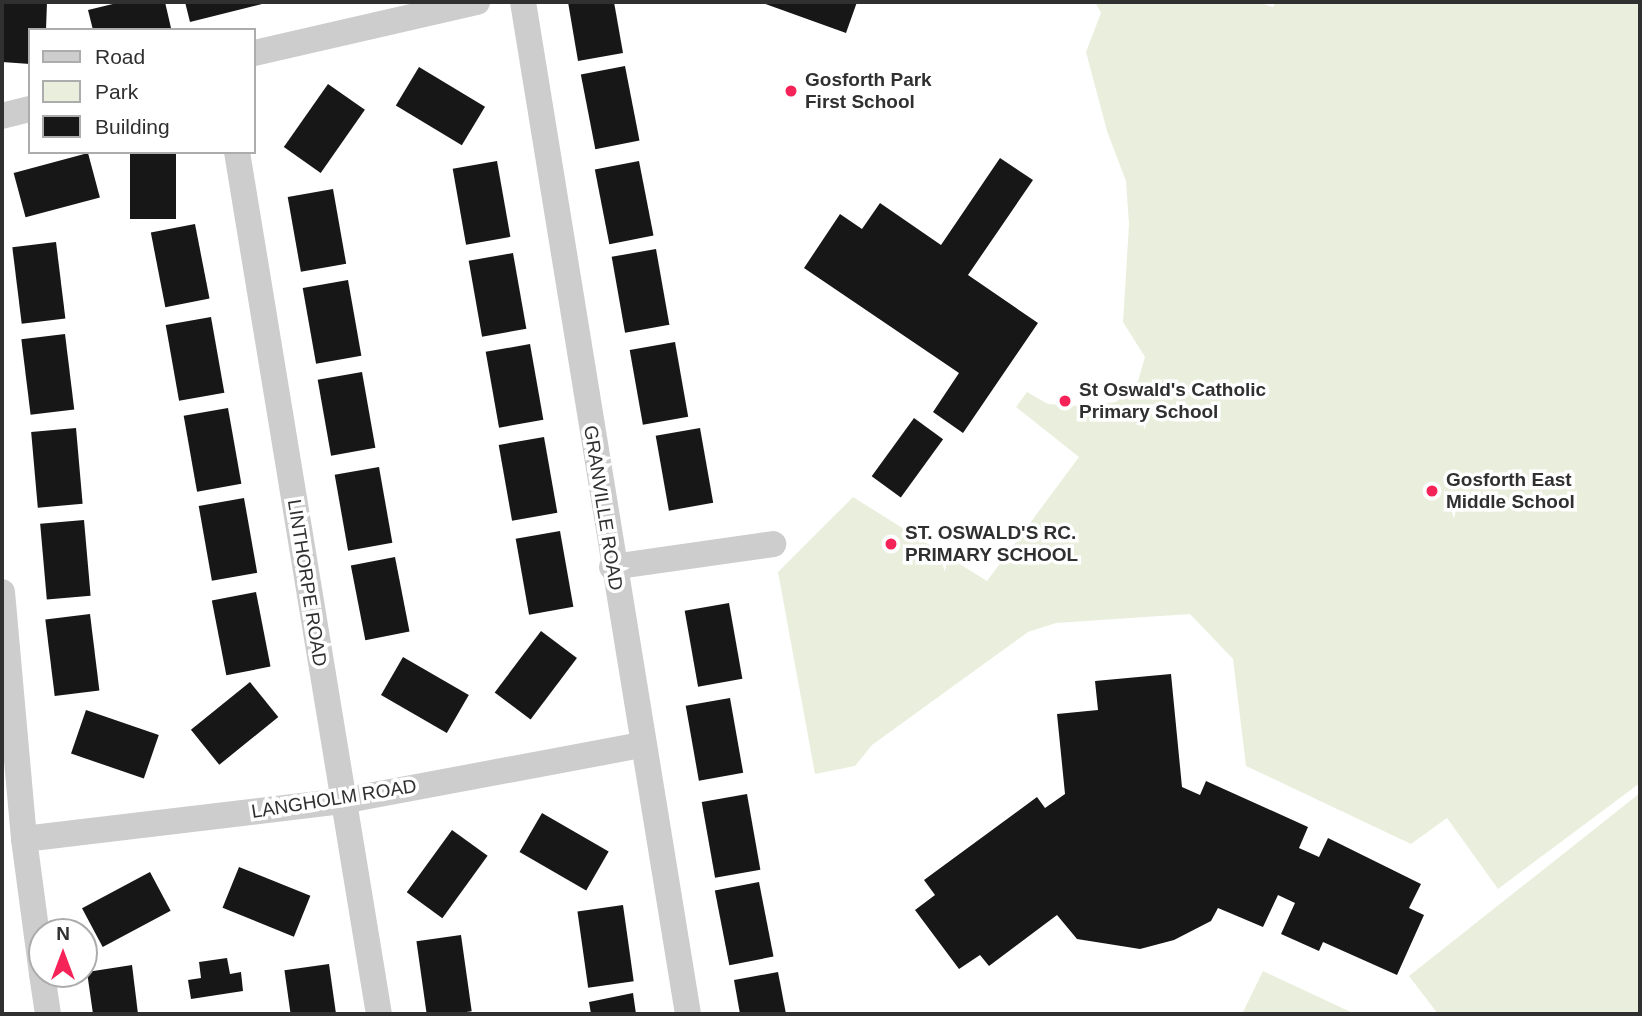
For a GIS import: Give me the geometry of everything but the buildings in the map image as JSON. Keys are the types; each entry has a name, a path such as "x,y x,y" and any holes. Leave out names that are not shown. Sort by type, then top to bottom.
{"street":[{"path":"256,53 477,2"},
{"name":"GRANVILLE ROAD","path":"523,2 641,745 688,1014"},
{"path":"2,116 28,110"},
{"name":"LINTHORPE ROAD","path":"237,154 379,1014"},
{"path":"612,567 772,544"},
{"path":"2,592 24,839 35,918"},
{"name":"LANGHOLM ROAD","path":"24,839 342,801 641,745"},
{"path":"44,988 47,1014"}],"green space":[{"path":"1095,2 1258,2 1273,7 1276,2 1640,2 1640,783 1498,889 1447,818 1411,844 1246,766 1233,659 1190,614 1056,623 1028,632 872,745 855,766 815,774 778,572 853,497 987,581 1079,457 1016,407 1027,392 1048,404 1086,406 1116,402 1138,381 1145,357 1123,322 1129,224 1126,181 1107,131 1086,52 1101,13"},
{"path":"1640,793 1640,1014 1438,1014 1409,976"},
{"path":"1263,971 1355,1014 1242,1014"}],"place":[{"name":"Gosforth Park First School","path":"791,91"},
{"name":"St Oswald's Catholic Primary School","path":"1065,401"},
{"name":"Gosforth East Middle School","path":"1432,491"},
{"name":"ST. OSWALD'S RC. PRIMARY SCHOOL","path":"891,544"}]}
